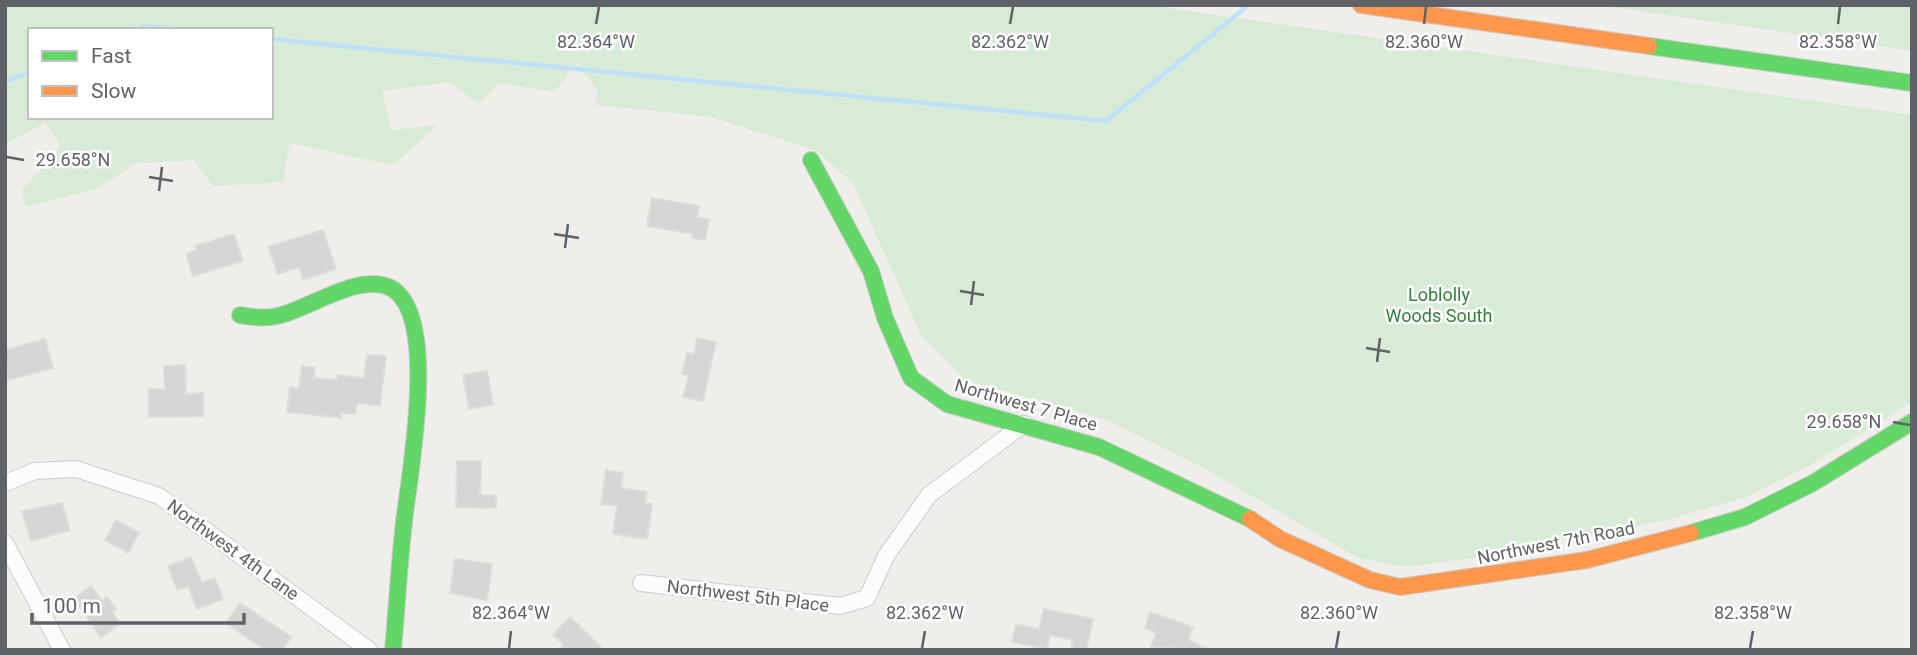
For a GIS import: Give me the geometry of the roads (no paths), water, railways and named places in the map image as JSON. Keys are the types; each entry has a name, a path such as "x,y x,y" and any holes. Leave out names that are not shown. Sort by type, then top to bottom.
{"street":[{"path":"1361,5 1912,83"},
{"name":"Northwest 7 Place","path":"811,160 871,271 885,318 911,378 947,404 1099,447 1200,494"},
{"path":"240,315 267,318 368,286 388,286 401,295 410,310 416,345 419,404 393,650"},
{"name":"Northwest 7th Road","path":"1200,494 1344,569 1400,587 1587,560 1745,517 1813,483 1912,422"},
{"name":"Northwest 5th Place","path":"641,583 840,606 867,598 886,556 929,495 1024,424"},
{"name":"Northwest 4th Lane","path":"5,483 36,471 76,469 159,496 369,650"},
{"path":"5,543 62,650"}],"waterway":[{"path":"273,39 1106,121 1245,8"},
{"path":"140,28 162,28"},
{"path":"5,82 28,73"}],"park label":[{"name":"Loblolly Woods South","path":"1439,305"}]}
